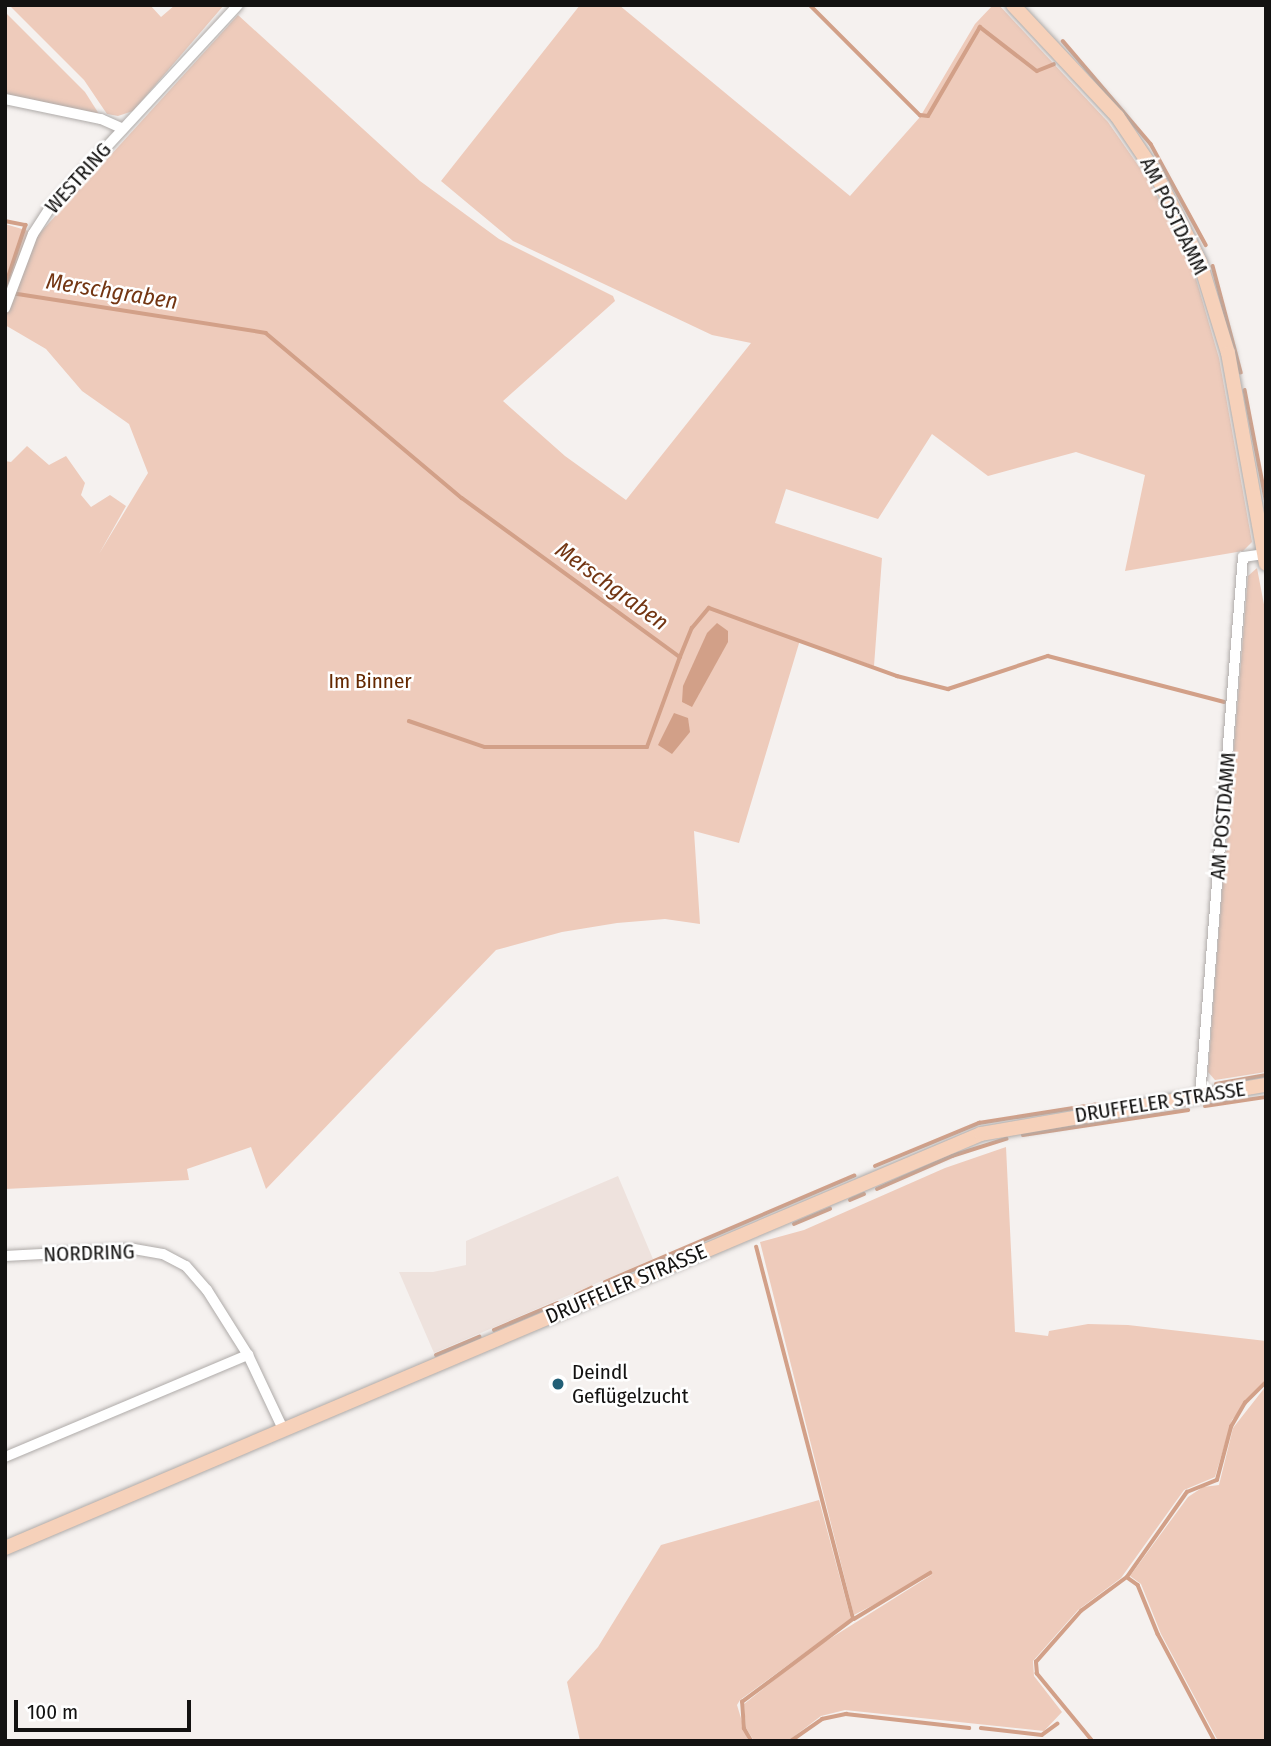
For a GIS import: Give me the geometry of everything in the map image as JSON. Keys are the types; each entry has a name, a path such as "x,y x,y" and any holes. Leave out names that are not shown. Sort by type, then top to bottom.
{"street":[{"name":"WESTRING","path":"5,308 40,221 238,5"},
{"name":"AM POSTDAMM","path":"1013,5 1117,116 1156,174 1200,261 1228,354 1265,559 1243,557 1200,1096"},
{"name":"WESTRING","path":"5,99 101,118 123,129"},
{"name":"DRUFFELER STRASSE","path":"5,1548 981,1134 1266,1085"},
{"name":"NORDRING","path":"5,1256 134,1249 163,1254 195,1273 248,1355 283,1429"},
{"path":"5,1457 248,1355"}],"shaded area":[{"path":"717,623 728,631 728,642 692,707 682,702 683,686 707,633"},
{"path":"674,713 688,718 690,732 672,754 658,745"},
{"path":"618,1176 653,1259 434,1353 399,1272 433,1272 466,1265 466,1241"}],"green space":[{"path":"9,5 150,5 161,17 175,5 224,5 133,111 118,116 107,114 84,80"},
{"name":"Im Binner","path":"580,5 619,5 850,196 920,117 975,24 993,5 999,5 1108,122 1149,181 1192,265 1219,358 1252,542 1243,551 1125,571 1145,475 1076,452 988,476 932,434 878,519 786,489 775,523 882,558 874,666 800,640 739,843 694,831 700,924 665,919 617,923 562,932 496,950 266,1189 251,1147 187,1169 189,1180 5,1189 5,461 11,462 27,446 49,465 66,456 85,483 81,495 91,507 110,495 126,506 99,554 148,473 129,424 82,391 46,349 5,325 5,224 39,234 238,15 420,181 499,239 613,296 615,301 503,401 565,456 626,500 751,343 712,335 513,241 441,181"},
{"path":"5,12 85,92 99,114 5,95"},
{"path":"1257,568 1266,615 1266,1072 1215,1080 1208,1072 1225,853 1230,846 1226,845 1248,576"},
{"path":"1006,1147 1015,1332 1048,1336 1049,1331 1088,1324 1128,1325 1266,1341 1266,1379 1232,1420 1215,1477 1184,1490 1121,1578 1078,1610 1033,1661 1034,1676 1062,1712 1044,1731 845,1710 821,1716 788,1741 754,1741 746,1728 744,1704 815,1648 933,1574 854,1615 760,1242 804,1230 945,1168"},
{"path":"1266,1386 1266,1741 1218,1741 1161,1634 1141,1584 1130,1576 1188,1497 1203,1487 1219,1485 1233,1428"},
{"path":"819,1500 851,1619 740,1700 737,1705 748,1741 580,1741 567,1682 598,1647 661,1545"}],"waterway":[{"path":"810,5 920,115 928,116 980,27 1037,71 1054,64"},
{"path":"1063,41 1151,144 1206,245"},
{"name":"Merschgraben","path":"5,221 26,225 5,288"},
{"path":"1213,266 1241,372"},
{"name":"Merschgraben","path":"5,292 266,333 462,498 680,657 692,628 709,608 897,676 948,689 1048,656 1224,702"},
{"path":"1245,390 1266,499"},
{"path":"409,721 485,747 647,747 680,657"},
{"path":"1216,1084 1266,1075"},
{"path":"1205,1106 1266,1097"},
{"path":"875,1166 979,1123 1099,1104"},
{"path":"1023,1135 1188,1110"},
{"path":"877,1189 952,1156 1006,1139"},
{"path":"605,1282 854,1176"},
{"path":"850,1200 864,1194"},
{"path":"794,1224 830,1209"},
{"path":"751,1741 744,1729 742,1702 853,1619 756,1247"},
{"path":"576,1295 591,1288"},
{"path":"494,1330 558,1303"},
{"path":"436,1355 479,1337"},
{"path":"1092,1741 1037,1674 1036,1662 1081,1611 1127,1577 1187,1492 1217,1480 1231,1427 1245,1403 1266,1382"},
{"path":"854,1619 930,1573"},
{"path":"1128,1578 1138,1585 1158,1634 1215,1741"},
{"path":"791,1741 822,1719 846,1714 969,1728"},
{"path":"981,1728 1042,1735 1057,1724"}],"place":[{"name":"Deindl Geflügelzucht","path":"558,1384"}]}
